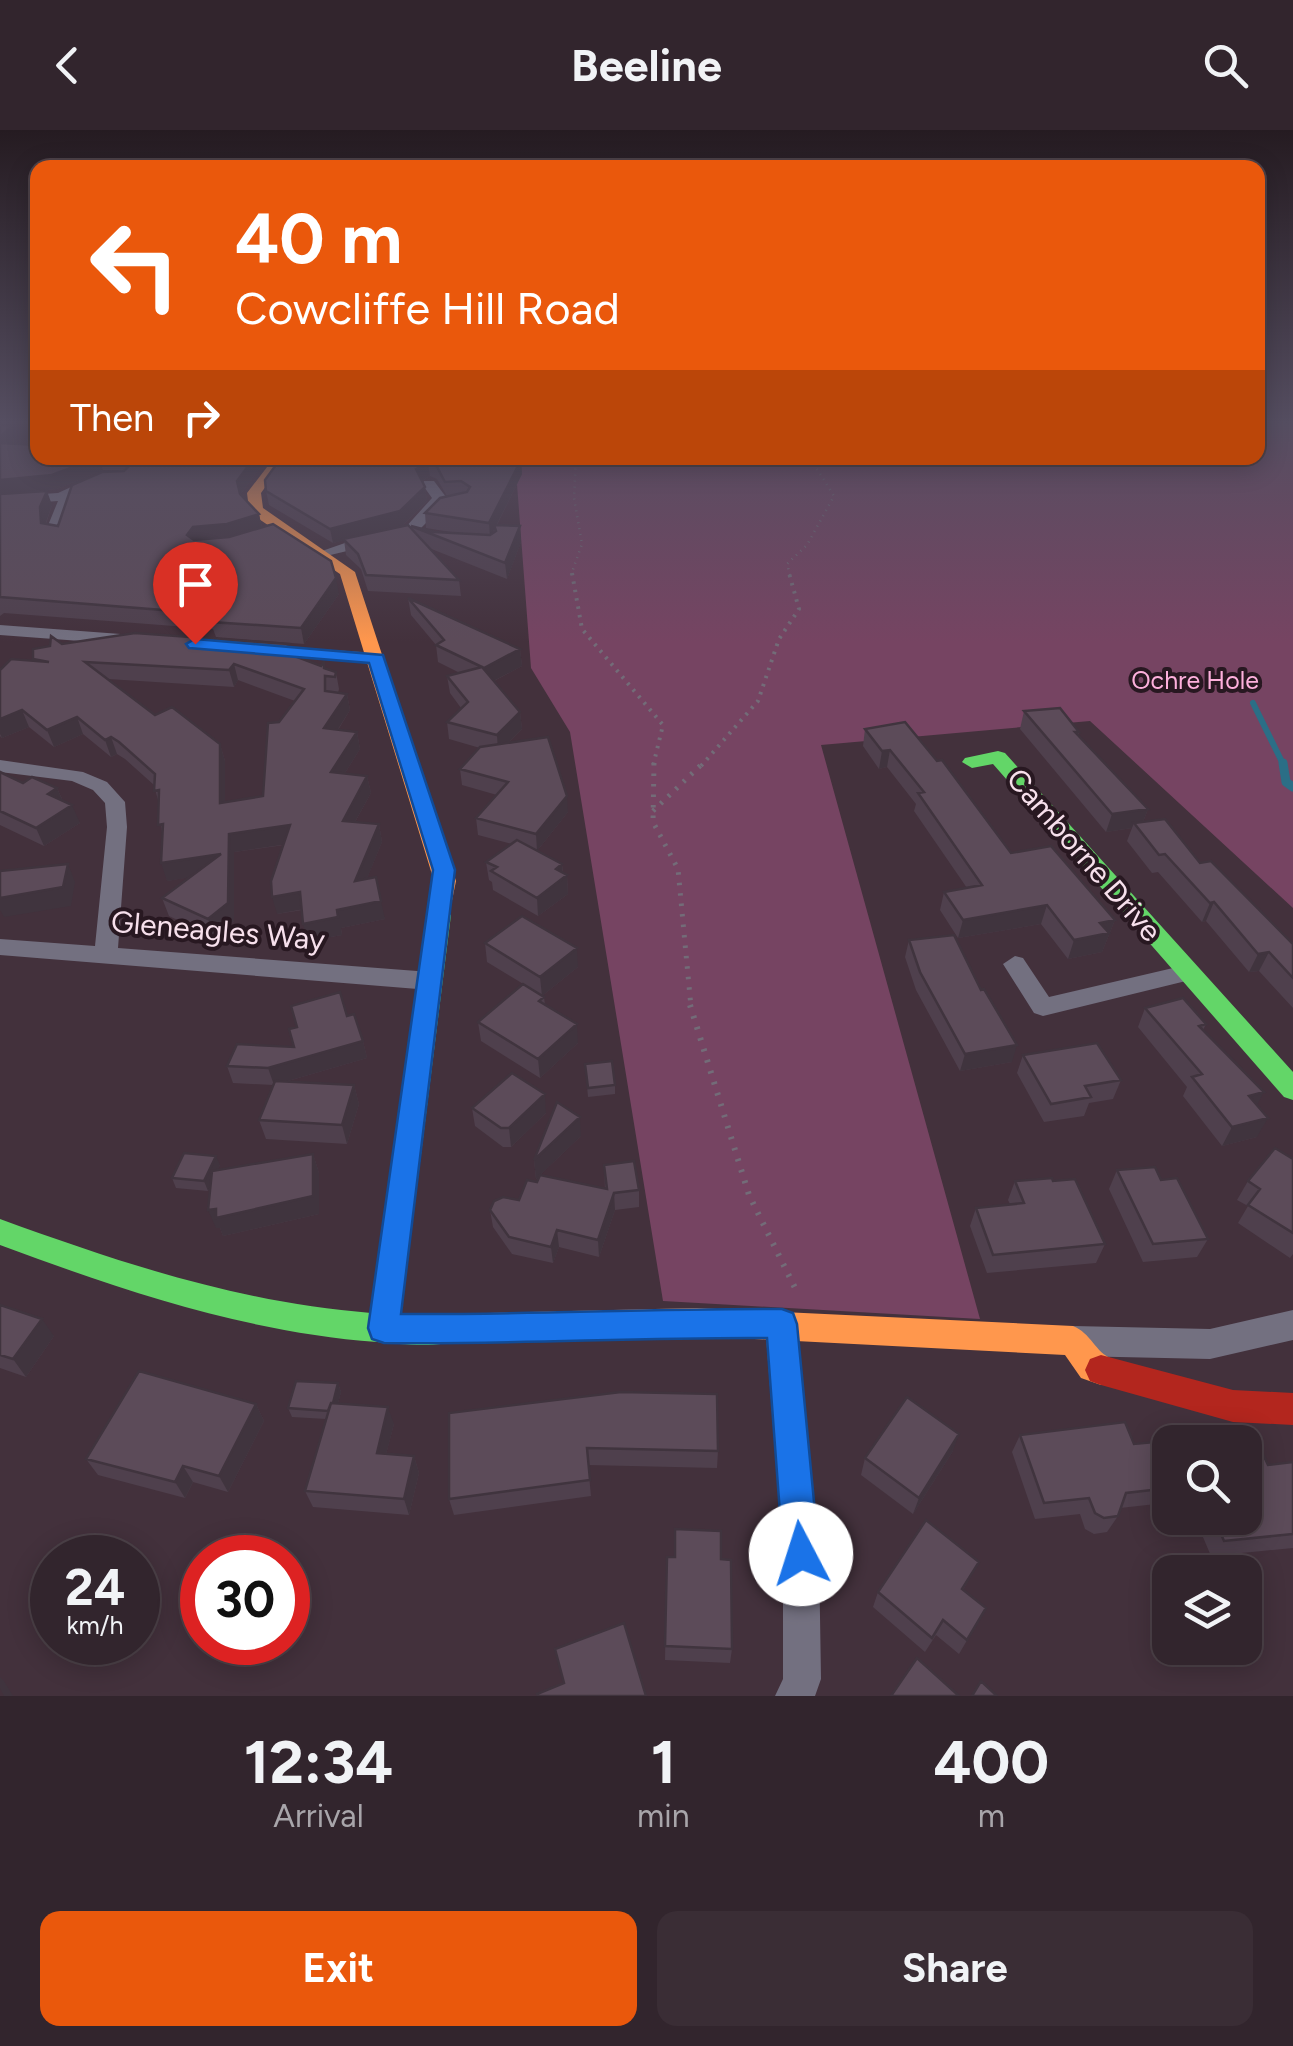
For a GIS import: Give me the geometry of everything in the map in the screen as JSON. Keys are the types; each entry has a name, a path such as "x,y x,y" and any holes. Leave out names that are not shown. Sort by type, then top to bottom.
{"street":[{"path":"254,496 255,508 282,530 327,554 347,572 444,870 384,1328"},
{"path":"327,554 370,539 415,533 436,504 437,496"},
{"path":"0,501 60,497 67,502 56,522 56,536"},
{"path":"436,504 462,502"},
{"path":"4,635 147,641"},
{"path":"242,648 376,658"},
{"name":"Camborne Drive","path":"972,762 998,758 1293,1090"},
{"path":"0,766 76,776 100,786 115,802 117,827 106,954"},
{"name":"Gleneagles Way","path":"0,947 430,981"},
{"name":"Camborne Drive","path":"1014,964 1050,1016 1186,973"},
{"path":"0,1232 191,1299 318,1325 497,1330 790,1310 1073,1341 1210,1344 1293,1325"},
{"path":"790,1310 801,1554 802,1679 795,1696"},
{"path":"1073,1341 1092,1367 1233,1406 1293,1409"}],"path":[{"path":"574,496 582,544 570,578 582,629 663,725 653,767 653,822 678,869 690,1003 749,1195 790,1310"},
{"path":"653,811 683,786 758,701 780,639 800,610 787,564 807,545 834,496"}],"green space":[{"name":"Ochre Hole","path":"518,496 1293,496 1293,908 1090,721 821,745 980,1319 663,1301 570,732 531,668"}],"building":[{"path":"0,496 45,496 40,507 41,523 58,526 68,496 242,496 259,514 227,524 193,527 187,535 194,540 229,537 273,524 331,561 336,578 301,628 211,622 212,614 0,597"},
{"path":"275,496 416,496 400,511 330,529"},
{"path":"503,496 489,523 425,513 440,498"},
{"path":"408,525 459,580 366,575 358,554 343,539"},
{"path":"494,525 520,526 505,563 411,526 434,532 490,535 496,531"},
{"path":"408,598 520,649 484,668 436,645 444,640"},
{"path":"135,633 289,644 284,652 321,666 324,661 324,668 336,672 335,677 325,676 325,691 347,694 324,728 357,732 331,772 367,776 343,821 379,824 355,881 376,877 381,901 337,910 338,917 303,924 300,892 272,897 271,881 290,825 229,834 228,903 208,919 162,898 221,854 161,863 163,824 158,825 159,790 154,791 155,774 119,742 111,737 105,740 77,717 47,730 22,710 0,719 0,670 11,659 49,662 33,659 33,649 50,646 51,636 62,644","holes":["85,662 229,670 234,664 304,689 279,722 268,723 263,796 220,803 220,744 172,707 155,715"]},
{"path":"482,667 520,712 497,735 447,722 468,702 447,676"},
{"path":"1060,708 1079,732 1075,732 1148,809 1112,814 1024,711"},
{"path":"905,722 937,761 942,760 1011,853 1051,846 1115,920 1100,923 1109,933 1074,940 1047,905 963,920 944,892 982,885 918,793 924,792 890,750 882,751 865,729"},
{"path":"548,737 567,796 536,834 476,818 508,782 460,769 480,747"},
{"path":"0,772 23,783 32,777 57,788 48,794 72,805 36,828 0,811"},
{"path":"1165,819 1200,863 1211,861 1293,944 1293,978 1269,952 1258,954 1214,902 1210,903 1165,854 1159,855 1134,823"},
{"path":"517,840 562,864 556,869 567,875 537,898 491,871 497,867 486,862"},
{"path":"68,864 63,887 0,898 0,871"},
{"path":"522,916 577,948 540,977 485,943"},
{"path":"954,935 981,990 984,989 1017,1045 965,1054 920,972 909,940"},
{"path":"523,984 544,997 539,1001 577,1024 538,1059 478,1022"},
{"path":"340,992 347,1016 354,1014 363,1041 268,1068 227,1066 237,1044 294,1047 289,1029 297,1027 291,1006"},
{"path":"1183,998 1206,1024 1199,1026 1264,1092 1249,1096 1268,1118 1232,1127 1192,1077 1202,1074 1145,1008"},
{"path":"1097,1043 1121,1080 1085,1086 1091,1097 1051,1104 1023,1055"},
{"path":"612,1061 615,1085 588,1088 585,1064"},
{"path":"512,1073 545,1094 509,1128 501,1128 472,1108"},
{"path":"275,1081 354,1085 342,1125 259,1120"},
{"path":"557,1102 580,1117 534,1160"},
{"path":"1275,1148 1293,1159 1293,1233 1248,1205 1260,1189 1248,1181"},
{"path":"184,1153 216,1156 204,1181 172,1178"},
{"path":"313,1154 313,1196 216,1218 216,1209 208,1210 212,1171"},
{"path":"634,1161 639,1190 614,1193 598,1240 557,1230 551,1247 509,1237 490,1210 494,1201 503,1197 519,1200 527,1180 537,1182 540,1175 607,1189 604,1165"},
{"path":"1155,1167 1161,1180 1177,1178 1208,1239 1153,1244 1117,1170"},
{"path":"1075,1179 1105,1244 993,1255 976,1208 1024,1203 1015,1181"},
{"path":"0,1305 42,1319 13,1359 0,1355"},
{"path":"139,1371 256,1404 219,1476 183,1466 175,1482 86,1459"},
{"path":"296,1381 338,1383 328,1411 288,1408"},
{"path":"621,1392 717,1394 718,1451 587,1448 590,1480 449,1499 449,1413"},
{"path":"907,1397 959,1434 919,1498 865,1458"},
{"path":"331,1403 388,1407 377,1453 414,1456 404,1499 305,1491"},
{"path":"1125,1422 1134,1444 1152,1442 1152,1490 1126,1493 1118,1516 1104,1518 1095,1513 1089,1498 1044,1503 1020,1435"},
{"path":"1262,1452 1268,1465 1293,1462 1293,1534 1224,1541 1221,1535 1262,1535"},
{"path":"926,1520 979,1562 962,1589 986,1608 967,1640 943,1620 932,1638 878,1592"},
{"path":"675,1529 721,1531 721,1559 731,1560 732,1649 665,1646 667,1557 675,1557"},
{"path":"624,1623 646,1696 538,1696 564,1683 555,1649"},
{"path":"917,1658 959,1696 891,1696"},
{"path":"981,1681 997,1696 972,1696"}],"waterway":[{"path":"1253,703 1283,764"},
{"path":"1283,764 1286,782 1293,787"}],"traffic: fast":[{"path":"972,762 998,757 1293,1090"},
{"path":"384,1328 440,915"},
{"path":"0,1232 166,1289 274,1316 388,1329 450,1329"}],"traffic: slow":[{"path":"254,496 261,514 347,572 445,881 440,915"},
{"path":"450,1329 697,1322 1073,1341 1092,1367 1101,1370"}],"traffic: jam":[{"path":"1101,1370 1233,1406 1293,1409"}],"route":[{"path":"195,644 376,658 444,870 384,1328 497,1330 638,1322 782,1324 801,1554"}]}
